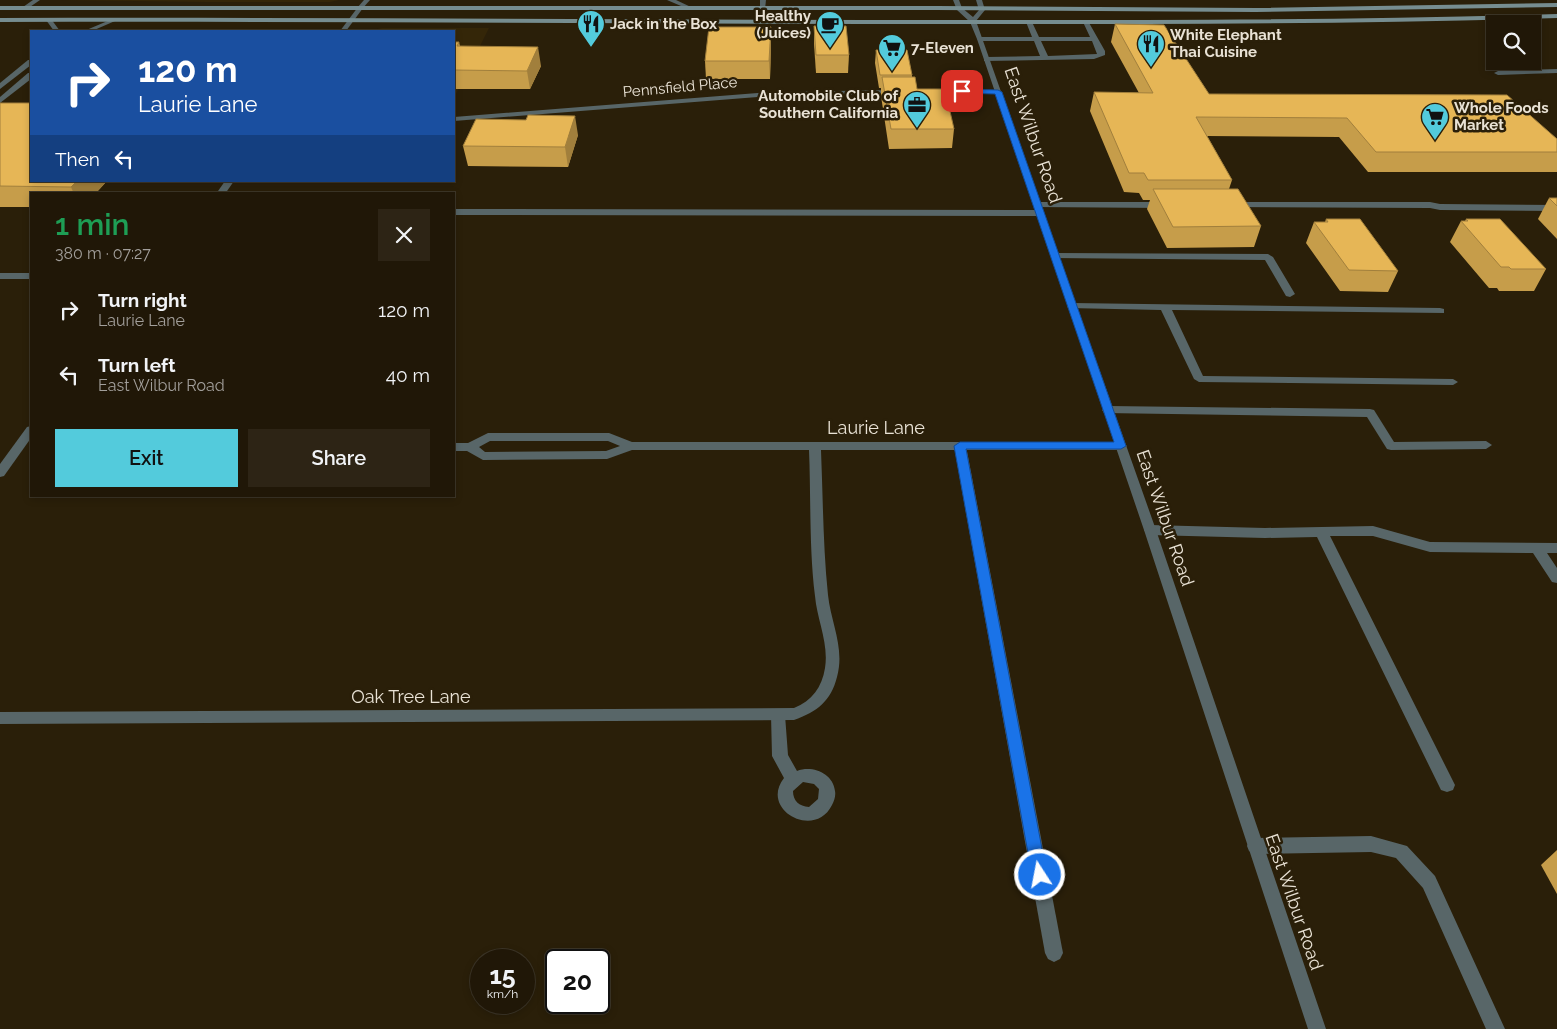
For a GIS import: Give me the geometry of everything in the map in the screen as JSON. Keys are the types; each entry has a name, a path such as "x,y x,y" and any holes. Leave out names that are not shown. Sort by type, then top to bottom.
{"main road":[{"path":"0,8 690,8 763,4 982,10 1388,10 1557,5"},
{"path":"0,20 1086,22 1391,21 1557,16"}],"street":[{"path":"25,8 37,0"},
{"path":"344,30 367,0"},
{"path":"670,0 690,8"},
{"path":"956,0 959,9 973,21 982,10 979,0"},
{"path":"49,20 57,30"},
{"path":"90,30 112,21"},
{"name":"East Wilbur Road","path":"973,21 1150,530 1317,1029"},
{"path":"1029,22 1045,58"},
{"path":"987,59 1094,58 1101,54 1086,22"},
{"path":"980,39 1094,39"},
{"path":"0,87 4,80 30,63"},
{"path":"1498,74 1557,71"},
{"path":"4,80 29,79"},
{"path":"0,101 29,79"},
{"name":"Pennsfield Place","path":"455,119 770,94 905,92"},
{"path":"923,92 998,92"},
{"path":"222,192 229,182"},
{"path":"455,212 1038,209 1178,205"},
{"path":"1227,205 1430,205 1440,207 1557,208"},
{"path":"1055,256 1268,257 1290,294"},
{"path":"0,276 30,276"},
{"path":"1072,306 1440,311"},
{"path":"1165,307 1199,379 1453,382"},
{"path":"1108,410 1370,413 1391,446 1486,445"},
{"path":"1,470 25,446 30,433"},
{"name":"Laurie Lane","path":"455,447 470,447 488,437 609,437 631,446"},
{"name":"Laurie Lane","path":"470,447 482,456 607,455 631,446 1121,446"},
{"name":"Oak Tree Lane","path":"0,718 794,714 807,709 819,701 827,687 832,668 834,645 821,596 815,446"},
{"path":"960,446 1054,953"},
{"path":"1150,530 1373,531 1430,547 1557,548"},
{"path":"1320,532 1447,785"},
{"path":"1537,548 1557,578"},
{"path":"778,715 780,756 793,779"},
{"path":"1255,846 1371,844 1401,851 1430,882 1496,1029"}],"shaded area":[{"path":"60,0 339,0 330,2 205,2"},
{"path":"382,28 489,28 455,96 455,30 373,30"}],"building":[{"path":"1115,24 1164,25 1209,94 1507,95 1557,139 1557,152 1376,152 1347,118 1196,117 1232,180 1148,180 1144,173 1129,173 1094,92 1153,93"},
{"path":"814,26 846,26 849,55 816,55"},
{"path":"709,27 771,27 769,61 705,61"},
{"path":"455,42 459,42 457,46 538,47 527,71 455,70"},
{"path":"876,50 907,50 912,75 880,75"},
{"path":"882,77 915,77 917,89 945,89 954,129 891,129"},
{"path":"0,103 30,103 30,182 76,182 71,187 0,186"},
{"path":"528,115 575,116 565,147 463,146 476,119 526,120"},
{"path":"1153,189 1238,189 1261,226 1173,227"},
{"path":"1549,198 1557,198 1557,206"},
{"path":"1326,219 1360,219 1398,271 1349,270 1314,222 1328,222"},
{"path":"1466,219 1500,219 1546,269 1511,269 1509,267 1501,267 1461,221 1468,221"}],"place":[{"name":"Jack in the Box","path":"591,48"},
{"name":"Healthy (Juices)","path":"830,49"},
{"name":"White Elephant Thai Cuisine","path":"1151,68"},
{"name":"7-Eleven","path":"892,72"},
{"name":"Automobile Club of Southern California","path":"917,129"},
{"name":"Whole Foods Market","path":"1435,141"}],"route":[{"path":"962,91 998,92 1121,446 960,446 1040,875"}]}
